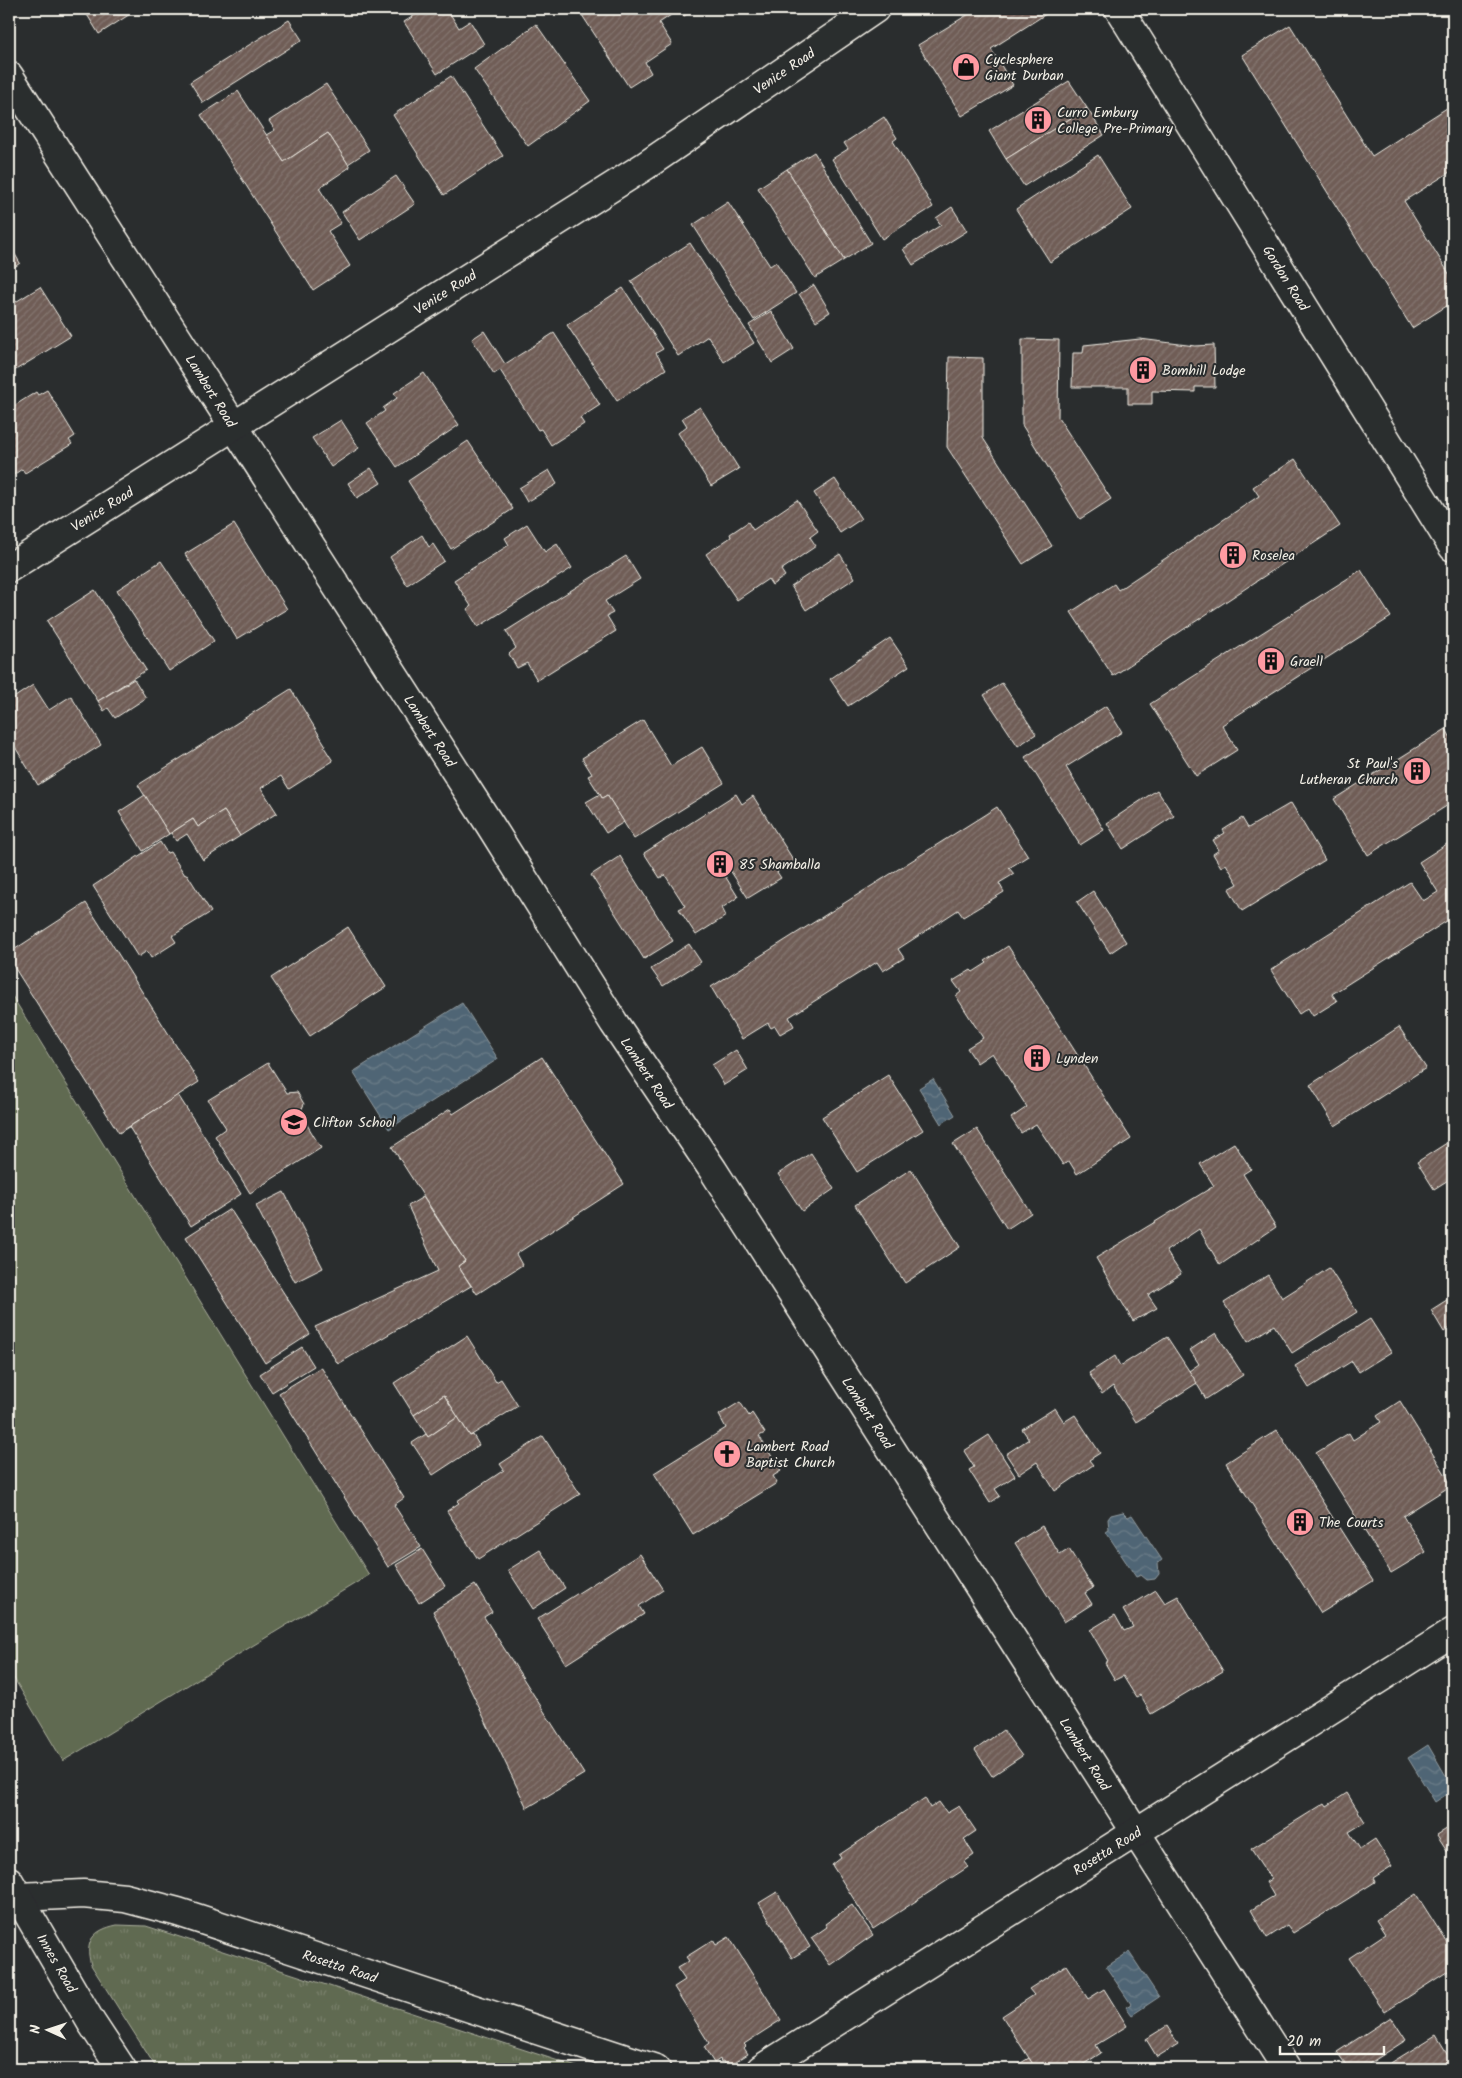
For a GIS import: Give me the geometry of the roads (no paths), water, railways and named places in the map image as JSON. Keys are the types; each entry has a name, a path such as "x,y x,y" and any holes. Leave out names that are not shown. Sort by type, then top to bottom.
{"street":[{"name":"Venice Road","path":"9,568 645,166 875,9"},
{"name":"Gordon Road","path":"1119,9 1453,547"},
{"name":"Lambert Road","path":"9,76 490,825 614,1023 712,1170 1287,2069"},
{"name":"Rosetta Road","path":"761,2069 1453,1632"},
{"name":"Rosetta Road","path":"14,1889 125,1898 178,1912 656,2069"},
{"name":"Innes Road","path":"14,1889 91,2022 122,2069"}],"water":[{"path":"462,1003 498,1059 389,1129 353,1072"},
{"path":"933,1079 955,1115 941,1124 919,1088"},
{"path":"1123,1512 1128,1517 1132,1515 1162,1560 1158,1563 1159,1574 1155,1579 1147,1580 1141,1575 1136,1577 1106,1532 1109,1530 1108,1519 1111,1515"},
{"path":"1428,1745 1453,1788 1453,1790 1435,1802 1408,1758"},
{"path":"1129,1952 1159,1997 1132,2015 1126,2007 1131,2004 1106,1967"}],"place":[{"name":"Cyclesphere Giant Durban","path":"966,67"},
{"name":"Curro Embury College Pre-Primary","path":"1038,120"},
{"name":"Bomhill Lodge","path":"1143,370"},
{"name":"Roselea","path":"1233,555"},
{"name":"Graell","path":"1271,661"},
{"name":"St Paul's Lutheran Church","path":"1417,771"},
{"name":"85 Shamballa","path":"720,864"},
{"name":"Lynden","path":"1037,1058"},
{"name":"Clifton School","path":"294,1122"},
{"name":"Lambert Road Baptist Church","path":"727,1454"},
{"name":"The Courts","path":"1300,1522"}]}
